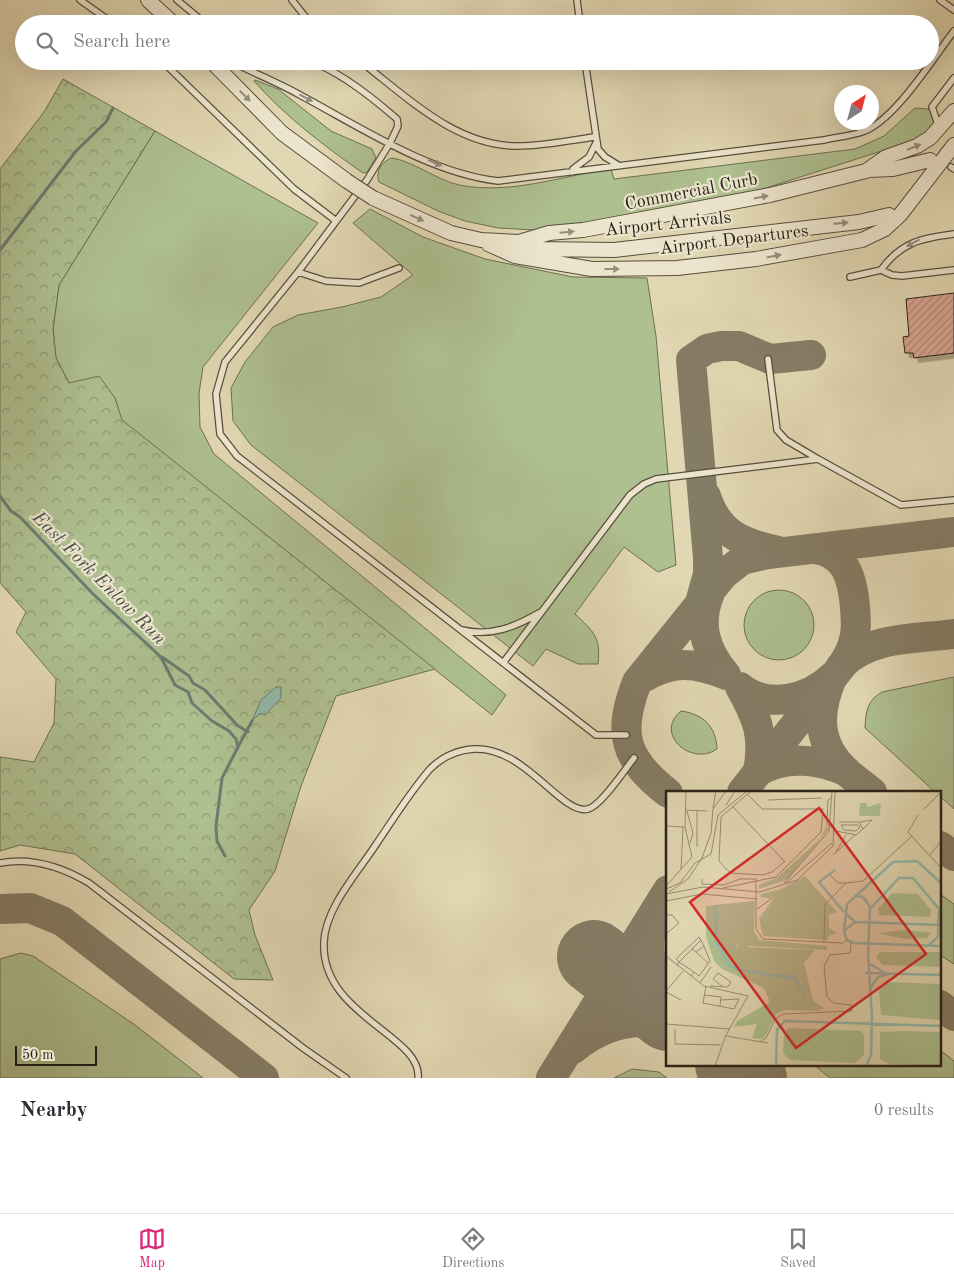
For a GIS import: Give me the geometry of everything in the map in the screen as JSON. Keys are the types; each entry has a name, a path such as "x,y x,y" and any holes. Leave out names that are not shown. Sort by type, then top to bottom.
{"street":[{"path":"148,0 164,15"},
{"path":"220,70 282,134 373,198 451,233 481,240"},
{"name":"Commercial Curb","path":"868,170 886,157 917,146 939,129 954,111"},
{"name":"Airport Departures","path":"481,240 515,256 592,269 676,268 756,259 862,240 884,229 900,215 954,145"},
{"name":"Commercial Curb","path":"519,242 549,233 584,230 770,195 868,170 893,169 930,160"},
{"name":"Airport Arrivals","path":"481,240 519,242 537,249 614,250 858,222 889,215"}],"lane":[{"path":"80,0 101,15"},
{"path":"177,0 195,15"},
{"path":"292,0 304,15"},
{"path":"577,0 579,15"},
{"path":"940,0 954,10"},
{"path":"939,51 954,31"},
{"path":"171,70 287,183 335,220"},
{"path":"250,70 390,143 472,178 498,181 539,177 572,170 824,140 863,132 878,125 893,111 924,70"},
{"path":"328,70 397,119 398,126 390,143 367,180 335,220 298,272 225,362 216,394 220,434 236,456 596,735 626,735"},
{"path":"372,70 447,127 485,142 520,146 596,140"},
{"path":"586,70 596,140 602,154 618,165"},
{"path":"939,129 932,107 954,78"},
{"path":"572,170 589,157 596,140"},
{"path":"850,277 880,270 897,252 920,239 954,234"},
{"path":"298,272 326,281 359,283 399,268"},
{"path":"880,270 892,275 902,276 954,270"},
{"path":"768,358 777,430 786,440 901,505 954,500"},
{"path":"503,663 630,495 644,484 674,476 818,459"},
{"path":"459,629 474,632 494,631 517,625 541,612"},
{"path":"418,1078 418,1070 414,1060 394,1040 344,998 334,985 327,971 324,940 327,923 363,865 424,776 441,759 457,752 478,748 506,754 528,769 572,807 583,810 596,805 634,758"},
{"path":"0,863 43,864 67,872 89,883 303,1048 346,1078"}],"green space":[{"path":"63,79 155,131 59,285 53,329 56,358 69,383 99,376 115,398 122,420 435,669 336,696 301,786 275,871 249,910 255,935 273,980 234,979 75,854 20,845 0,851 0,757 34,762 54,723 56,679 16,632 26,612 0,583 0,169 44,112"},
{"path":"255,80 278,89 331,131 372,149 376,158 367,172 363,173 306,130 279,107"},
{"path":"915,108 929,109 935,125 916,140 766,188 723,199 553,231 498,228 465,221 438,211 379,182 378,178 380,167 392,158 408,163 451,183 498,188 611,169 614,179 855,149 884,136"},
{"path":"155,131 318,223 203,367 199,393 200,427 214,454 506,695 492,715 121,420 115,398 69,383 56,358 53,329 59,285"},
{"path":"370,209 423,237 485,259 573,277 647,278 656,336 676,565 658,572 624,547 575,614 595,636 599,655 598,664 578,664 546,649 533,666 251,445 233,421 231,388 245,362 273,327 298,315 342,307 381,297 413,275 353,223"},
{"path":"772,590 786,590 799,596 808,605 814,618 812,638 804,650 786,660 772,660 759,654 750,645 744,632 744,618 750,605 759,596"},
{"path":"954,677 954,809 942,798 942,791 934,791 865,728 868,707 873,699 882,692"},
{"path":"681,711 696,715 707,722 714,734 717,749 697,754 687,751 679,745 673,738 671,729 673,720"},
{"path":"942,895 954,904 954,964 942,956"},
{"path":"21,953 33,956 135,1025 203,1078 0,1078 0,959"},
{"path":"942,1052 954,1061 954,1078 830,1078 815,1066 942,1066"},
{"path":"632,1069 659,1072 667,1078 614,1078"}],"shaded area":[{"path":"276,687 281,687 281,698 266,714 259,714 252,721 261,700"}],"building":[{"path":"954,293 954,353 914,358 913,353 905,353 903,337 909,336 906,299"}],"waterway":[{"name":"East Fork Enlow Run","path":"0,250 76,151 106,122 113,108"},
{"name":"East Fork Enlow Run","path":"0,496 11,511 20,517 93,594 161,657 175,685 188,692 192,703 212,721 229,731 236,739 238,747 222,778 216,826 217,841 225,856"},
{"path":"162,657 189,676 193,683 205,690 237,725 248,732"},
{"path":"238,747 252,721"}],"taxiway":[{"path":"701,599 708,574 708,558 691,360 707,349 721,346 739,346 770,359 811,355"},
{"path":"706,496 717,520 733,535 753,544 778,551"},
{"path":"666,791 653,781 642,768 628,744 626,731 627,716 631,700 637,682 723,575 742,560 768,554 954,532"},
{"path":"743,791 841,667 854,641 856,627 854,598 846,569 833,555 813,549"},
{"path":"639,680 661,669 682,665 703,667 726,675 713,656 705,636 704,615 710,593"},
{"path":"841,666 852,656 879,644 909,638 954,634"},
{"path":"757,772 779,763 791,761 825,764 847,772 829,750 822,727 824,702 833,676 812,691 788,699 775,700 763,698 751,694 740,687 758,727 761,747 758,771"},
{"path":"831,760 871,791"},
{"path":"942,847 954,856"},
{"path":"551,1078 666,893"},
{"path":"0,909 30,908 62,921 264,1078"},
{"path":"654,917 650,940 651,963 657,985 666,1002"},
{"path":"942,1007 954,1016"},
{"path":"573,1049 583,1041 606,1029 642,1022 666,1026"}],"runway":[{"path":"594,957 666,1012"},
{"path":"735,1066 750,1078"}]}
